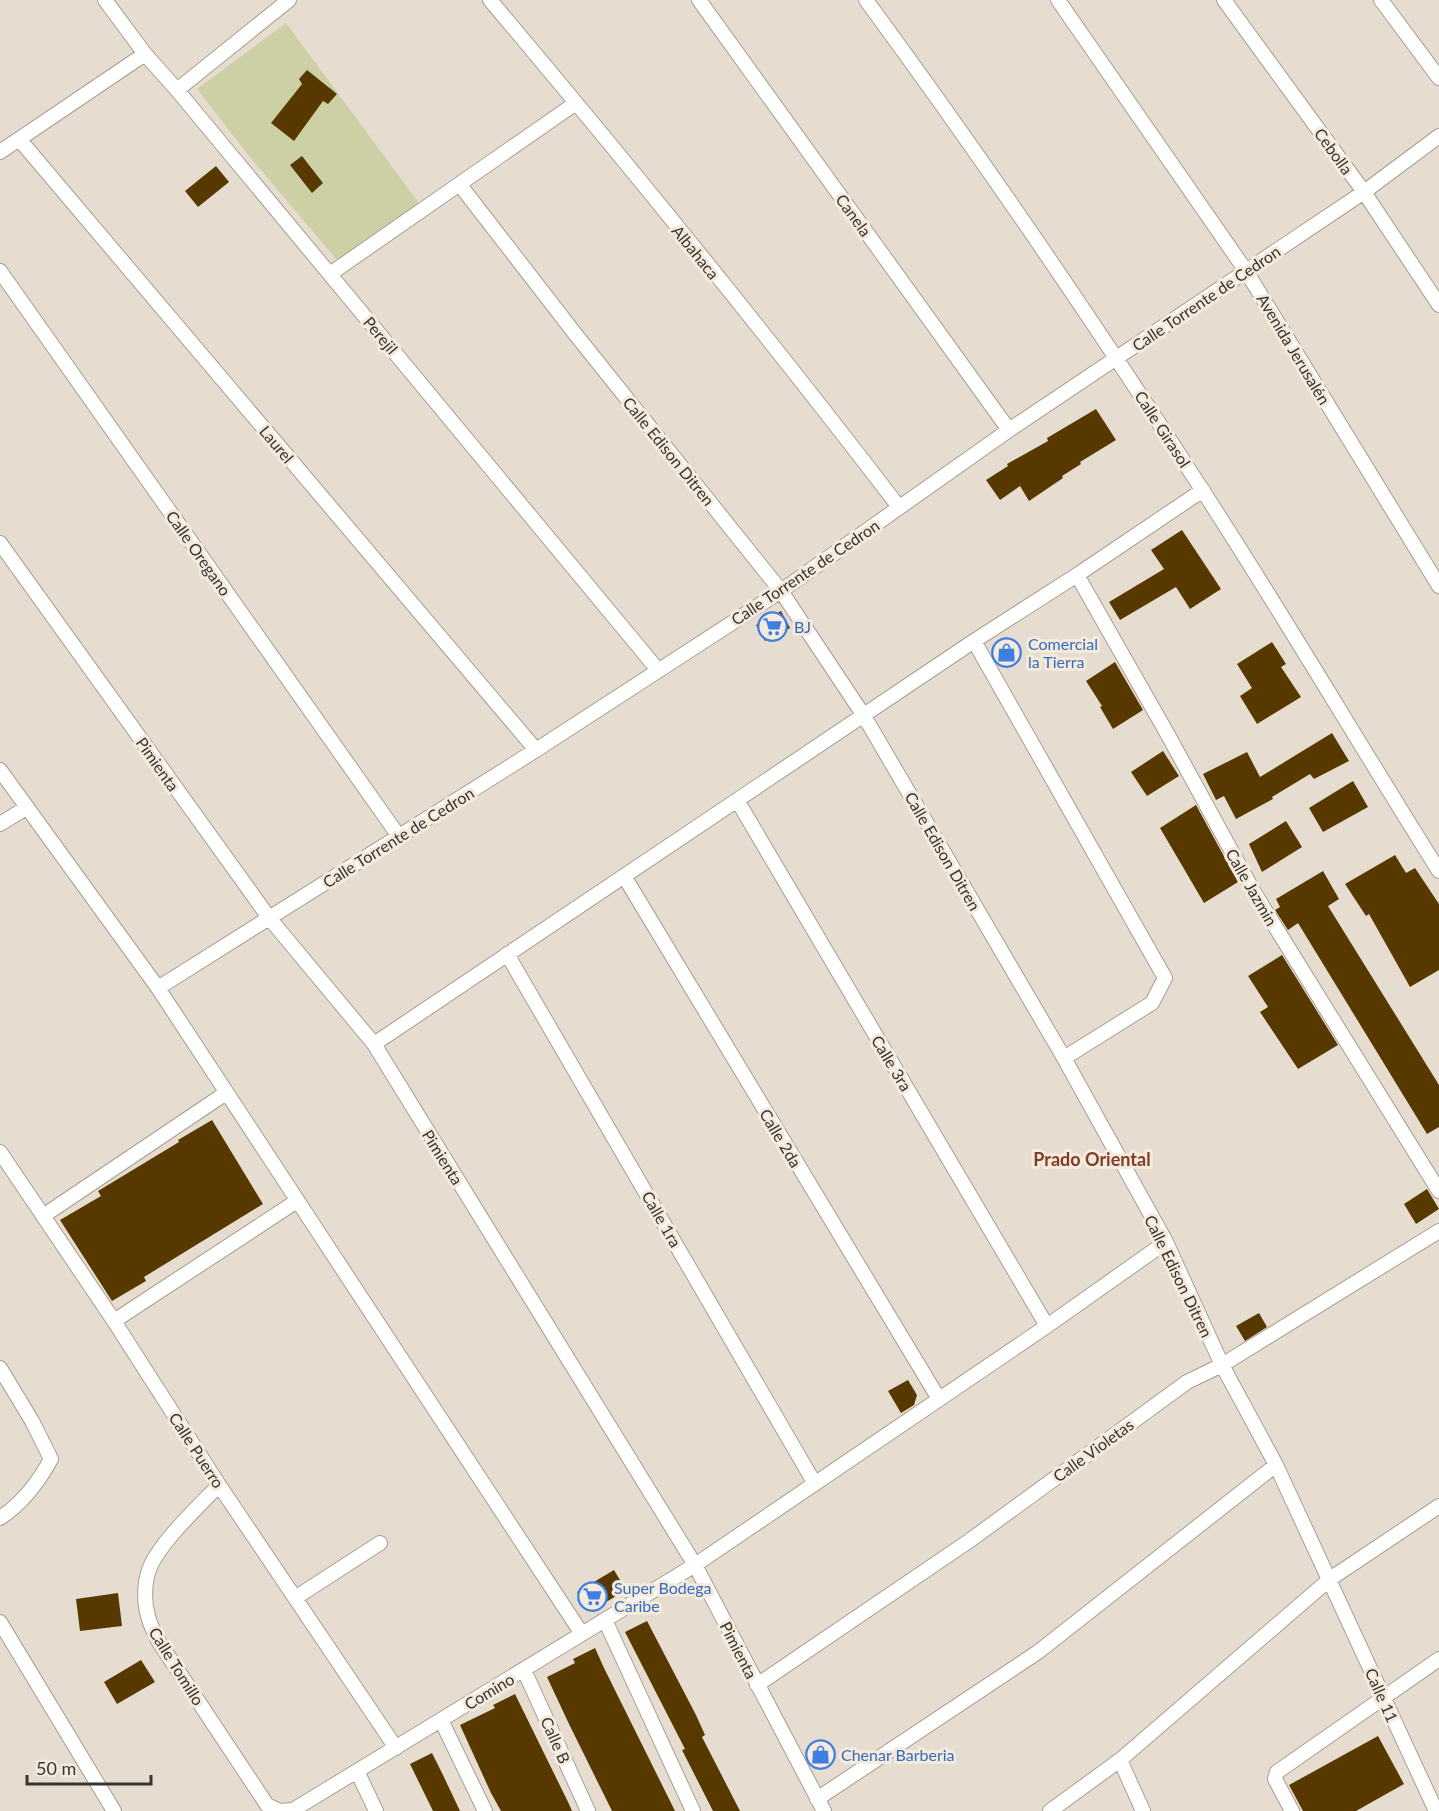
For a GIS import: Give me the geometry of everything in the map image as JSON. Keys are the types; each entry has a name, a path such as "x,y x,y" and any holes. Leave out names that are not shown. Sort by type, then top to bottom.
{"street":[{"name":"Perejil","path":"105,0 145,54 657,670"},
{"path":"177,90 289,0"},
{"name":"Albahaca","path":"490,0 820,404 899,507"},
{"name":"Canela","path":"699,0 1009,430"},
{"name":"Calle Girasol","path":"866,0 933,91 1117,359 1203,490 1439,871"},
{"name":"Avenida Jerusalén","path":"1058,0 1246,271 1439,586"},
{"name":"Cebolla","path":"1224,0 1364,192 1439,305"},
{"path":"1382,0 1439,78"},
{"path":"0,152 145,54"},
{"path":"330,274 576,103"},
{"name":"Calle Torrente de Cedron","path":"158,988 536,750 781,591 1009,430 1364,192 1439,136"},
{"name":"Laurel","path":"19,139 536,750"},
{"name":"Calle Edison Ditren","path":"460,185 781,591 864,716 1064,1058 1166,1242 1222,1365 1276,1465 1330,1579"},
{"name":"Calle Oregano","path":"0,271 398,835"},
{"path":"374,1044 1203,490"},
{"name":"Pimienta","path":"0,543 270,919 374,1044 695,1565 820,1805"},
{"name":"Calle Jazmin","path":"1077,575 1255,894 1439,1191"},
{"path":"974,641 1165,978 1152,1003 1064,1058"},
{"path":"0,770 158,988 582,1634"},
{"name":"Calle 3ra","path":"737,800 1047,1326"},
{"path":"0,824 26,808"},
{"name":"Calle 2da","path":"624,876 939,1398"},
{"name":"Calle 1ra","path":"507,954 815,1484"},
{"path":"43,1216 226,1093"},
{"name":"Calle Puerro","path":"0,1152 114,1321 219,1485 396,1748"},
{"path":"114,1321 297,1200"},
{"name":"Calle Violetas","path":"757,1685 969,1541 1186,1382 1222,1365 1439,1231"},
{"name":"Comino","path":"280,1811 293,1810 695,1565 1047,1326 1166,1242"},
{"path":"0,1368 32,1421 51,1460 38,1483 0,1518"},
{"path":"820,1805 1038,1653 1276,1465"},
{"name":"Calle Tomillo","path":"219,1485 180,1526 149,1570 145,1599 148,1618 159,1642 267,1805 280,1811"},
{"path":"1050,1811 1120,1760 1330,1579 1439,1506"},
{"path":"295,1598 380,1543"},
{"name":"Calle 11","path":"1330,1579 1436,1811"},
{"path":"605,1620 693,1811"},
{"path":"0,1622 114,1811"},
{"path":"1292,1811 1275,1779 1277,1772 1439,1659"},
{"name":"Calle B","path":"524,1670 588,1811"},
{"path":"441,1720 486,1811"},
{"path":"1120,1760 1143,1811"},
{"path":"357,1771 376,1811"}],"green space":[{"path":"286,23 421,206 337,260 249,156 197,89"}],"building":[{"path":"307,70 337,94 328,104 323,101 294,141 271,123 302,84 299,79"},
{"path":"302,156 323,183 312,193 290,165"},
{"path":"216,166 229,182 198,207 185,191"},
{"path":"1096,409 1116,440 1080,462 1081,464 1062,476 1063,478 1029,501 1020,486 1000,500 986,480 1008,466 1007,464 1048,441 1047,438"},
{"path":"1182,530 1221,589 1190,609 1176,587 1120,620 1109,602 1164,569 1151,550"},
{"name":"BJ","path":"781,611 790,628 765,641 756,625"},
{"path":"1272,642 1286,664 1281,667 1301,697 1257,724 1240,696 1252,688 1237,664"},
{"path":"1115,662 1143,710 1113,729 1086,681"},
{"path":"1332,733 1349,761 1314,779 1310,774 1272,797 1273,799 1236,819 1224,796 1216,800 1203,774 1247,752 1260,777"},
{"path":"1163,751 1179,776 1147,796 1131,772"},
{"path":"1353,781 1368,807 1323,832 1309,808"},
{"path":"1196,805 1238,882 1204,903 1160,828"},
{"path":"1286,821 1302,847 1262,872 1249,844"},
{"path":"1395,855 1406,873 1415,868 1439,904 1439,970 1410,987 1369,914 1366,916 1345,884"},
{"path":"1323,871 1339,899 1328,906 1439,1085 1439,1127 1427,1134 1298,923 1288,930 1275,910 1280,907 1276,899"},
{"path":"1282,955 1338,1045 1298,1069 1260,1012 1268,1007 1248,976"},
{"path":"212,1120 263,1204 144,1277 146,1281 112,1301 60,1220 101,1196 98,1191"},
{"path":"1427,1189 1439,1209 1416,1224 1404,1204"},
{"path":"1259,1313 1267,1327 1245,1341 1236,1326"},
{"path":"908,1380 917,1395 914,1405 901,1413 888,1391"},
{"path":"614,1570 626,1590 593,1610 585,1605 577,1592"},
{"path":"118,1593 122,1626 80,1631 76,1599"},
{"path":"647,1621 696,1715 705,1735 702,1737 740,1811 713,1811 682,1750 685,1749 625,1632"},
{"path":"595,1648 675,1811 612,1811 569,1724 547,1677 575,1663 573,1659"},
{"path":"141,1660 155,1682 117,1704 104,1682"},
{"path":"515,1694 572,1811 501,1811 491,1793 460,1725 495,1708 493,1705"},
{"path":"1378,1736 1404,1784 1356,1811 1303,1811 1289,1785"},
{"path":"432,1753 460,1811 433,1811 410,1764"}],"place":[{"name":"BJ","path":"773,626"},
{"name":"Comercial la Tierra","path":"1007,652"},
{"name":"Super Bodega Caribe","path":"593,1596"},
{"name":"Chenar Barberia","path":"820,1754"}],"district":[{"name":"Prado Oriental","path":"1092,1159"}]}
